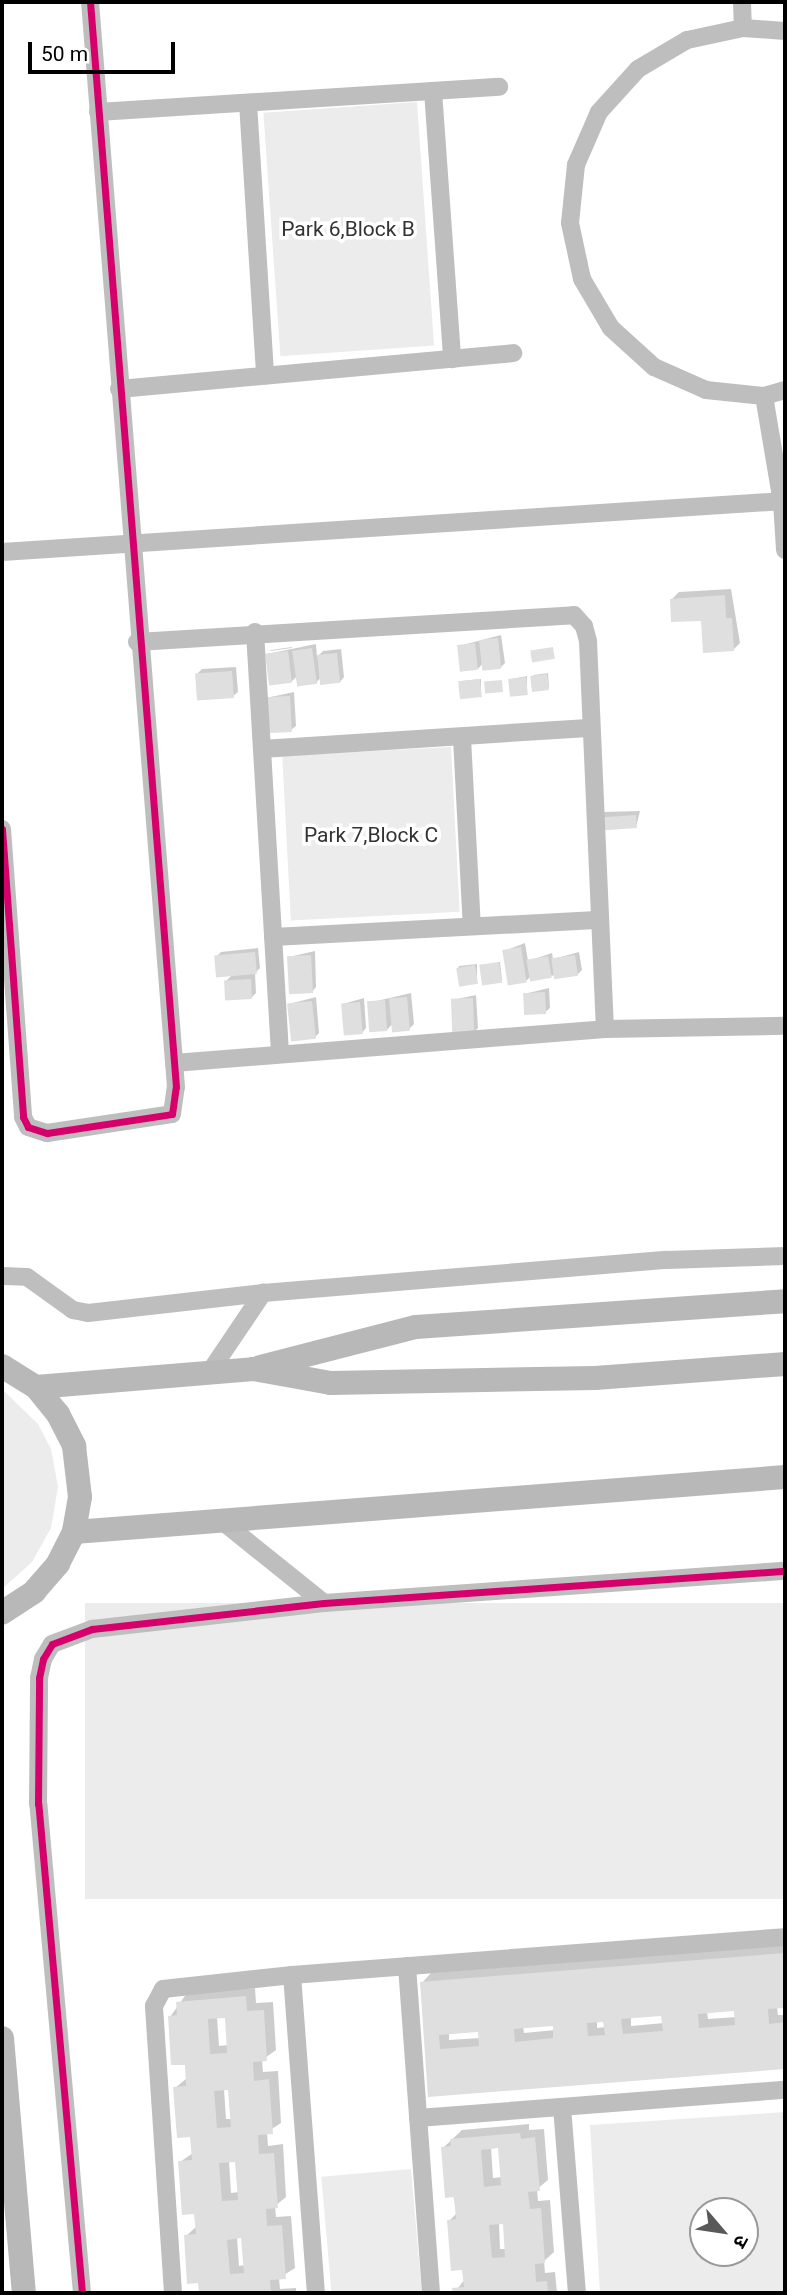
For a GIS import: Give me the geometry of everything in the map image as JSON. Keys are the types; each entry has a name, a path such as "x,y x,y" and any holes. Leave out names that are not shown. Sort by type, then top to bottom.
{"main road":[{"path":"36,1387 253,1369 416,1327 785,1301"},
{"path":"253,1369 331,1383 596,1378 785,1364"},
{"path":"2,1366 36,1387 58,1414 74,1446 80,1497 74,1532 58,1564 33,1592 3,1617"},
{"path":"74,1532 785,1477"},
{"path":"2,2038 24,2293"}],"street":[{"path":"2,829 23,1117 28,1127 47,1133 164,1119 172,1114 177,1103 137,642 90,2"},
{"path":"742,2 743,28"},
{"path":"785,31 743,28 687,40 638,69 607,104 576,165 570,223 582,279 611,328 654,367 706,390 764,396 785,390"},
{"path":"98,112 499,87"},
{"path":"433,91 452,359"},
{"path":"248,103 265,375"},
{"path":"119,388 513,353"},
{"path":"764,396 784,501 785,550"},
{"path":"2,552 131,541 784,501"},
{"path":"137,642 255,632 574,615 584,626 588,641 597,920 605,1029"},
{"path":"255,632 280,1052"},
{"path":"262,749 589,728"},
{"path":"462,738 472,926"},
{"path":"273,937 597,920"},
{"path":"174,1063 280,1052 605,1029 785,1026"},
{"path":"2,1276 27,1277 73,1310 88,1313 263,1293 667,1260 785,1256"},
{"path":"209,1373 263,1293"},
{"path":"222,1521 324,1603"},
{"path":"82,2293 38,1804 43,1659 52,1644 92,1629 324,1603 785,1571"},
{"path":"173,2293 156,1996 173,1986 785,1937"},
{"path":"407,1966 431,2293"},
{"path":"292,1975 316,2293"},
{"path":"418,2118 785,2090"},
{"path":"562,2107 576,2293"}],"green space":[{"name":"Park 6,Block B","path":"417,102 434,345 280,356 263,113"},
{"name":"Park 7,Block C","path":"451,747 460,912 291,921 282,756"},
{"path":"2,1389 38,1424 51,1449 58,1487 51,1528 32,1562 2,1589"},
{"path":"85,1603 785,1603 785,1899 85,1899"},
{"path":"785,2112 785,2293 600,2293 590,2125"},
{"path":"411,2169 422,2293 332,2293 321,2177"}],"building":[{"path":"725,595 726,618 732,618 734,651 703,653 701,621 671,622 670,599"},
{"path":"498,638 501,669 482,671 479,640"},
{"path":"475,643 478,670 460,672 457,645"},
{"path":"553,647 555,659 532,662 530,651"},
{"path":"312,648 317,684 297,686 292,651"},
{"path":"288,651 292,683 269,686 265,654"},
{"path":"337,653 340,683 320,685 317,655"},
{"path":"232,671 234,698 197,701 195,674"},
{"path":"547,674 549,690 532,692 530,676"},
{"path":"526,677 528,695 510,697 508,679"},
{"path":"480,679 482,697 460,699 458,681"},
{"path":"502,680 503,692 485,694 484,682"},
{"path":"290,696 292,732 266,733 264,697"},
{"path":"636,815 637,828 597,831 596,818"},
{"path":"521,947 527,983 508,986 502,950"},
{"path":"255,952 257,974 216,977 214,956"},
{"path":"311,955 313,993 289,994 287,956"},
{"path":"575,955 578,976 554,979 551,958"},
{"path":"548,956 552,978 530,981 526,960"},
{"path":"499,962 502,983 482,986 479,965"},
{"path":"475,965 478,984 459,987 456,968"},
{"path":"251,979 252,999 225,1000 224,980"},
{"path":"545,992 546,1014 524,1015 523,993"},
{"path":"407,997 410,1031 392,1032 389,999"},
{"path":"473,998 474,1034 452,1035 451,999"},
{"path":"385,1000 387,1031 369,1032 367,1001"},
{"path":"312,1001 316,1039 291,1041 287,1004"},
{"path":"360,1002 363,1034 344,1036 341,1004"},
{"path":"785,1953 785,2008 768,2009 769,2024 785,2022 785,2069 428,2097 420,1982","holes":["734,2011 735,2025 699,2028 698,2014","661,2016 663,2031 623,2034 621,2019","603,2022 605,2035 588,2036 587,2023","553,2026 553,2038 515,2042 514,2029","478,2032 479,2046 440,2049 439,2035"]},
{"path":"246,1996 247,2011 264,2010 267,2061 253,2062 254,2081 269,2079 273,2134 258,2135 259,2154 274,2153 278,2208 266,2209 267,2226 282,2225 286,2279 270,2280 271,2293 199,2293 198,2283 187,2284 184,2235 196,2234 194,2214 182,2215 178,2161 192,2160 190,2137 177,2138 173,2087 186,2086 185,2065 171,2065 168,2016 177,2015 176,2002","holes":["225,2018 227,2053 210,2054 208,2019","228,2090 231,2127 217,2128 214,2091","235,2162 238,2200 222,2201 219,2163","241,2238 244,2273 230,2274 227,2240"]},
{"path":"520,2133 521,2139 535,2137 540,2191 528,2192 530,2209 541,2208 545,2263 535,2264 536,2282 547,2281 548,2293 453,2293 452,2288 464,2287 462,2270 451,2271 447,2220 456,2219 454,2197 445,2198 441,2147 451,2146 450,2139","holes":["498,2148 501,2185 484,2187 481,2150","503,2224 505,2257 492,2258 489,2225"]}],"cycle path":[{"path":"2,829 23,1117 28,1127 47,1133 172,1114 176,1087 90,2"},
{"path":"82,2293 38,1804 39,1678 43,1659 52,1644 92,1629 324,1603 785,1571"}]}
